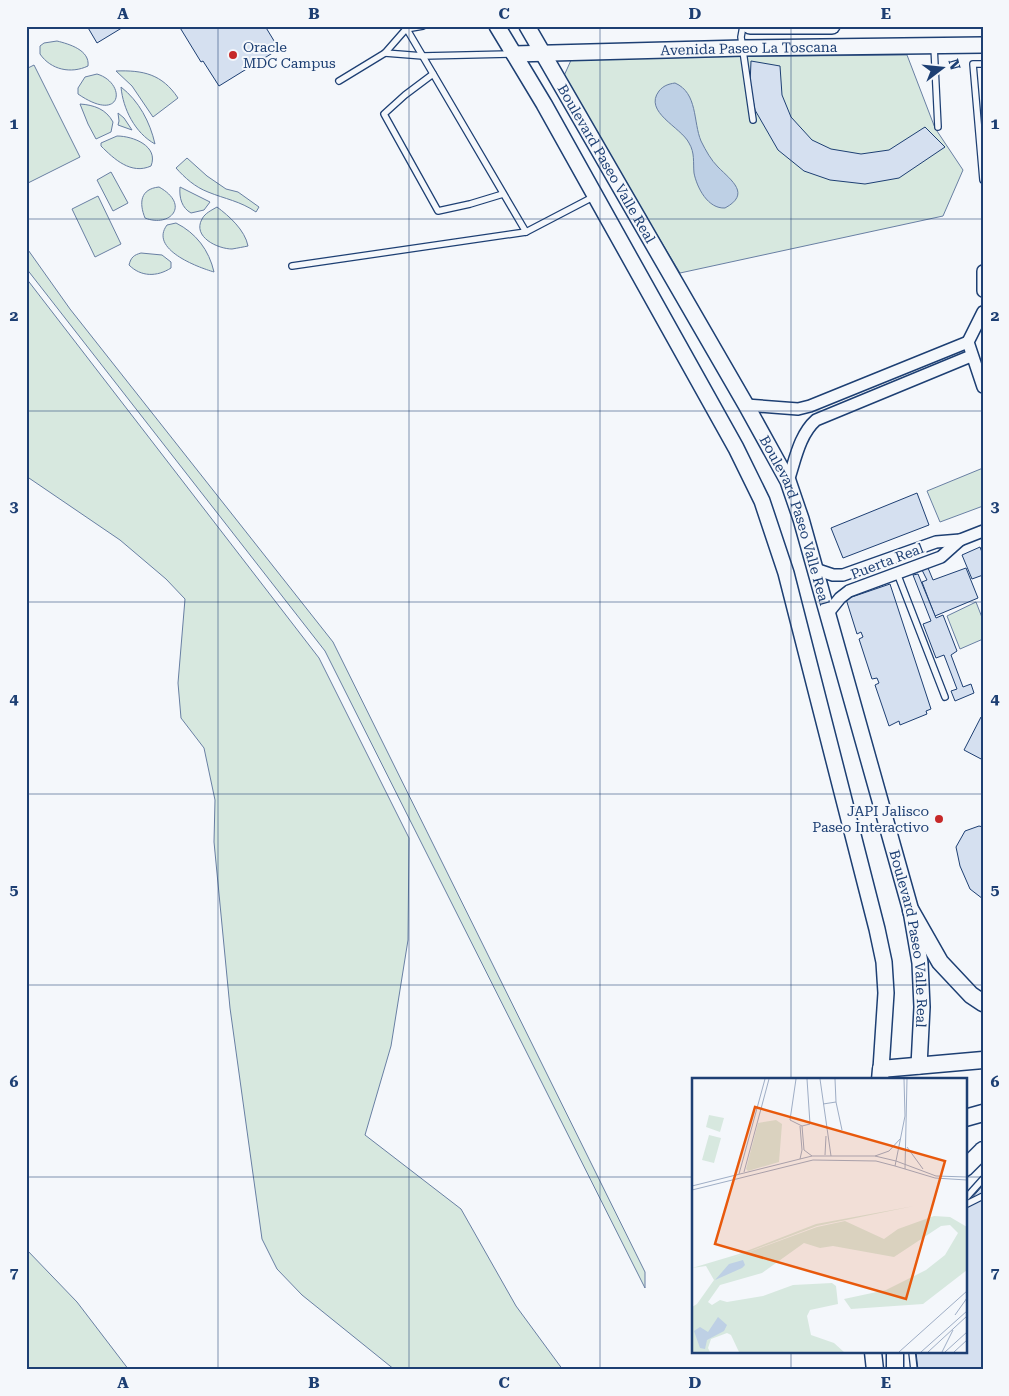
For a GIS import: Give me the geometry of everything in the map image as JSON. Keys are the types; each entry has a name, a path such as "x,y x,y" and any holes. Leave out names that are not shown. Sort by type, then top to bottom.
{"main road":[{"path":"911,911 940,962 971,994 983,1002"},
{"path":"880,1074 919,1073 983,1060"},
{"path":"966,1118 983,1113"},
{"path":"966,1167 982,1152"},
{"path":"873,1354 875,1370"},
{"path":"894,1354 895,1370"}],"street":[{"path":"496,26 503,26"},
{"name":"Boulevard Paseo Valle Real","path":"496,26 544,104 736,448 762,501 786,573 884,962 886,993 880,1074"},
{"name":"Boulevard Paseo Valle Real","path":"527,26 788,481 828,613 911,911 920,963 922,1007 919,1073"},
{"name":"Avenida Paseo La Toscana","path":"750,26 832,26"},
{"path":"777,27 782,38 778,48"},
{"name":"Avenida Paseo La Toscana","path":"514,54 743,48 983,46"},
{"path":"983,271 983,291"},
{"path":"746,405 798,408 810,406 968,342 983,312"},
{"path":"968,342 983,387"},
{"path":"788,481 802,438 808,427 816,420 972,356"},
{"name":"Puerta Real","path":"815,569 833,575 843,575 936,542 960,540 983,531"},
{"name":"Puerta Real","path":"828,613 840,598 849,592 941,557 960,540"},
{"path":"892,558 897,573"}],"lane":[{"path":"339,81 385,54 405,28 423,26"},
{"path":"743,26 741,37 753,120"},
{"path":"405,28 526,232"},
{"path":"934,46 938,127"},
{"path":"385,54 423,56 514,54"},
{"path":"983,64 973,64 983,180"},
{"path":"433,74 384,114 438,210 470,204 503,194"},
{"path":"292,266 526,232 595,196"},
{"path":"897,573 944,697"},
{"path":"966,1198 983,1179"},
{"path":"966,1204 983,1196"},
{"path":"912,1354 914,1370"}],"shaded area":[{"path":"57,41 73,46 82,52 88,60 88,66 68,70 50,64 40,54 40,46 44,43"},
{"path":"907,55 935,128 963,170 943,216 680,273 563,78 572,58"},
{"path":"34,65 80,157 28,183 26,180 26,69"},
{"path":"116,71 135,71 151,75 165,84 178,98 153,117 132,86"},
{"path":"97,74 107,79 113,85 116,99 112,104 104,105 93,102 78,94 78,88 85,77"},
{"path":"121,87 143,112 155,144 142,134 131,120 124,104"},
{"path":"80,104 90,105 107,114 113,122 111,132 96,139"},
{"path":"118,113 124,118 132,130 118,125"},
{"path":"117,136 123,136 143,143 151,153 151,166 144,168 130,167 111,156 101,146 101,143"},
{"path":"187,158 207,176 226,189 238,192 259,207 256,212 203,190 190,182 176,168"},
{"path":"111,172 128,203 113,211 97,180"},
{"path":"159,187 169,194 174,201 173,213 162,220 145,218 142,207 143,198 148,191"},
{"path":"180,187 210,202 204,210 191,213 182,202"},
{"path":"98,196 121,244 95,257 72,209"},
{"path":"217,207 244,234 248,246 232,249 220,247 203,236 200,231 202,219 207,213"},
{"path":"176,223 190,232 201,243 209,256 214,272 177,256 169,249 164,242 163,234 167,225"},
{"path":"26,247 70,309 333,642 645,1272 645,1288 325,651 26,268"},
{"path":"141,253 162,255 171,262 171,268 155,274 139,272 129,265 133,257"},
{"path":"26,278 319,658 409,838 408,940 391,1046 365,1135 461,1209 516,1306 563,1370 395,1370 302,1295 277,1269 262,1239 230,1008 214,842 215,800 204,748 181,718 178,683 185,599 166,579 120,540 26,476"},
{"path":"983,468 983,506 940,522 927,491"},
{"path":"976,602 983,620 983,639 960,649 947,616"},
{"path":"26,1249 77,1302 129,1370 26,1370"}],"water":[{"path":"675,83 688,94 694,109 701,141 707,152 715,164 733,182 738,193 733,203 725,208 713,205 704,197 695,179 693,154 689,143 665,119 656,106 655,99 659,91"}],"building":[{"path":"87,26 125,26 97,43"},
{"name":"Oracle MDC Campus","path":"179,26 265,26 279,49 219,86 203,61 201,62"},
{"path":"751,61 780,66 782,95 791,117 812,140 831,149 861,154 889,150 925,127 945,147 899,178 865,184 830,180 804,171 778,150 755,110 750,85"},
{"path":"917,493 929,525 843,558 831,528"},
{"path":"980,547 983,555 983,575 972,579 962,555"},
{"path":"928,568 933,580 966,568 978,598 935,616 922,582 927,580 922,570"},
{"path":"918,574 936,618 943,615 957,651 951,655 963,687 971,684 974,693 955,701 951,691 957,689 944,655 936,658 923,624 931,621 913,575"},
{"path":"890,584 931,709 926,711 927,714 900,725 899,721 889,726 875,685 879,683 877,678 872,679 859,639 863,637 861,632 857,634 846,599"},
{"path":"981,717 983,718 983,760 964,750"},
{"path":"979,826 983,827 983,899 970,889 960,866 956,847 965,831"},
{"path":"983,1185 983,1370 918,1370 916,1354 966,1354 966,1205"}],"place":[{"name":"Oracle MDC Campus","path":"233,55"},
{"name":"JAPI Jalisco Paseo Interactivo","path":"939,819"}]}
